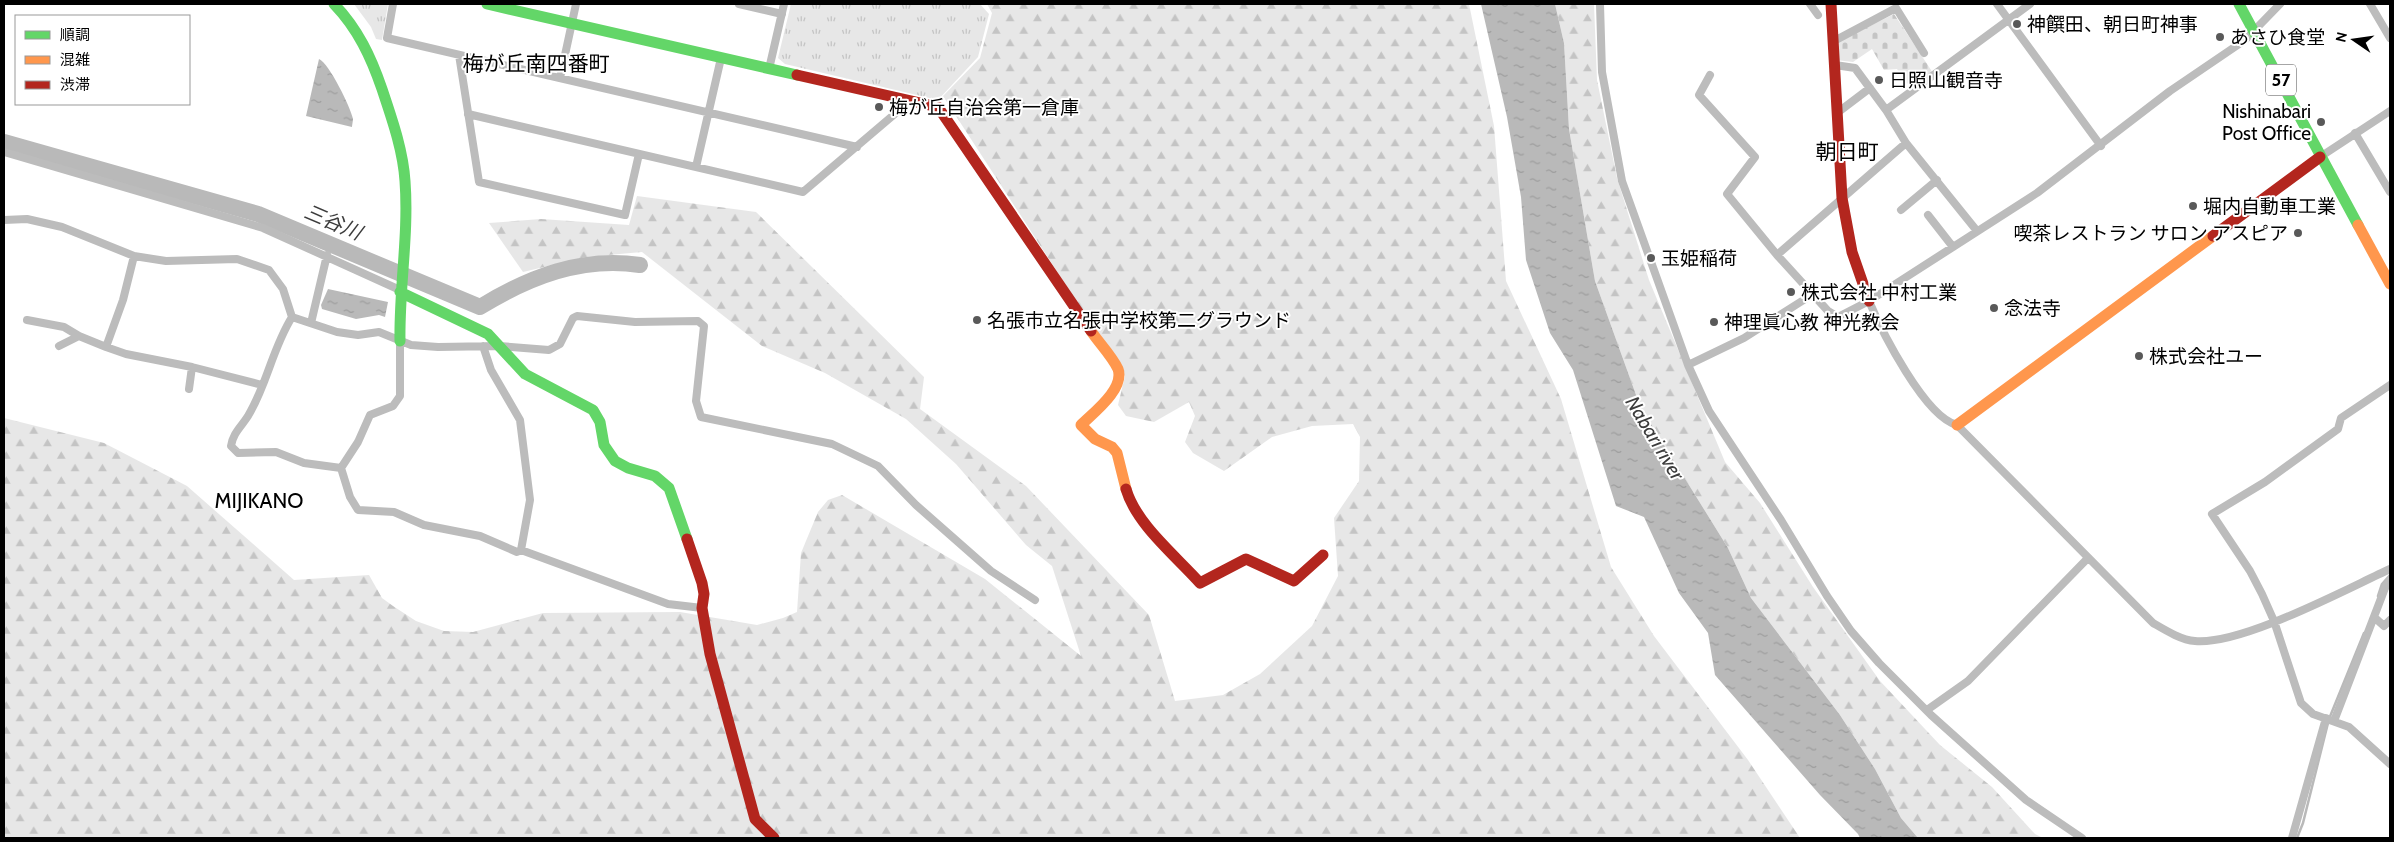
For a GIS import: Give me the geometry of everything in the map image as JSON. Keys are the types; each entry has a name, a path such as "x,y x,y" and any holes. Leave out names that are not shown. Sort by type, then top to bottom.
{"street":[{"path":"334,4 364,40 394,127 405,182 400,289 400,396 393,406 370,415 358,442 341,468"},
{"path":"393,4 387,38 857,147"},
{"path":"487,4 938,108 1118,370 1119,375 1116,388 1081,425 1096,440 1111,445 1116,451 1120,459 1124,486 1132,505 1200,583 1246,559 1294,581 1323,555"},
{"path":"560,78 576,4"},
{"path":"739,4 782,14"},
{"path":"769,69 784,4"},
{"path":"1600,4 1602,72 1622,181 1688,365 1709,411 1851,632 1900,686 2026,800 2082,838"},
{"path":"1810,4 1818,16"},
{"path":"1831,4 1842,198 1852,252 1868,301 1897,357 1920,390 1948,422 1957,425 2087,559 2153,623 2194,641 2229,638 2274,621 2390,569"},
{"path":"1997,4 2100,146"},
{"path":"1886,110 2030,4"},
{"name":"57","path":"2239,4 2320,157 2389,279"},
{"path":"1710,75 1698,95 1754,157 1727,194 1777,255 1833,315 1838,317 1868,301 2037,192 2170,91 2245,40 2280,4"},
{"path":"2370,4 2390,38"},
{"path":"1834,41 1896,8 1924,52"},
{"path":"459,54 479,182 625,215 639,154"},
{"path":"696,167 721,58"},
{"path":"1835,65 1855,68 1886,110 1906,143 1977,231"},
{"path":"1838,114 1870,88"},
{"path":"468,114 803,192 910,101"},
{"path":"1957,425 2320,157 2390,111"},
{"path":"2355,133 2390,192"},
{"path":"1777,255 1906,143"},
{"path":"4,152 263,228 327,255 400,289 488,334 525,374 593,410 600,422 604,445 615,461 628,468 655,476 669,488 702,583 704,594 702,608 710,654 755,819 774,838"},
{"path":"1901,210 1936,180"},
{"path":"1928,215 1953,247"},
{"path":"4,220 27,219 62,227 134,256 166,261 237,259 269,270 283,288 292,317 276,346 248,415 232,437 231,446 238,453 276,452 304,462 341,468"},
{"path":"312,323 327,255"},
{"path":"106,347 123,300 134,256"},
{"path":"1688,365 1744,338 1814,294"},
{"path":"292,317 337,332 358,335 379,332 411,345 438,347 499,346 549,350 560,344 573,318 577,316 635,322 698,321 704,326 696,401 701,417 832,444 878,466 916,505 991,571 1035,600"},
{"path":"27,320 64,327 79,336 126,354 192,367 262,384"},
{"path":"59,346 79,336"},
{"path":"483,346 491,370 520,420 530,500 521,550"},
{"path":"189,389 192,367"},
{"path":"2390,385 2340,418 2338,429 2279,473 2212,514 2250,571 2274,621 2301,703 2309,712 2358,734 2390,764"},
{"path":"341,468 350,497 358,510 394,512 424,525 480,536 517,552 521,550 668,604 702,608"},
{"path":"1927,710 1968,681 2087,559"},
{"path":"2292,838 2330,720 2385,588 2390,581"},
{"path":"2374,617 2384,626 2390,620"}],"green space":[{"path":"354,4 388,4 382,40 376,39 371,27"},
{"path":"791,4 980,4 989,14 978,57 938,100 785,64 778,58"},
{"path":"987,4 1469,4 1494,126 1506,281 1561,399 1611,567 1654,636 1748,760 1800,838 4,838 4,418 104,443 187,486 294,580 369,575 382,598 416,621 444,631 473,632 543,613 680,612 757,625 783,618 797,612 801,553 818,512 828,500 842,495 985,579 1081,656 1052,566 1026,545 956,464 906,419 825,373 762,346 642,252 586,257 523,272 489,223 541,219 629,225 637,196 756,212 924,377 920,409 1026,486 1149,615 1175,701 1223,695 1260,674 1312,626 1338,576 1334,518 1359,481 1360,437 1353,424 1312,426 1272,437 1224,471 1193,453 1185,442 1195,416 1189,402 1154,422 1126,416 1118,405 1125,376 943,96 980,58 992,13"},
{"path":"1555,4 1594,4 1597,80 1617,178 1649,280 1725,462 1760,503 1813,587 1880,681 1940,745 1992,787 2035,834 2043,838 1918,838 1901,818 1875,769 1840,715 1751,598 1728,548 1640,406 1595,281 1569,129 1564,43"},
{"path":"1894,14 1933,73 1914,85 1906,83 1897,69 1884,70 1872,49 1853,62 1836,60 1836,43"}],"water":[{"name":"Nabari river","path":"1481,4 1555,4 1564,43 1569,129 1595,281 1640,406 1728,548 1751,598 1840,715 1875,769 1901,818 1918,838 1860,838 1820,795 1715,675 1708,633 1679,593 1644,517 1616,506 1573,370 1550,333 1526,260 1521,197 1507,117"},
{"path":"319,59 334,77 344,96 353,119 352,127 306,116"},
{"path":"328,289 388,302 385,317 379,315 356,319 322,309 321,305"}],"waterway":[{"name":"三谷川","path":"4,142 258,214 480,307 537,278 557,271 597,264 640,265"},
{"path":"2378,596 2382,584 2390,575"},
{"path":"2297,838 2303,823 2329,719 2364,633"}],"traffic: fast":[{"path":"334,4 357,33 373,66 393,123 402,158 405,181 406,221 400,341"},
{"path":"487,4 797,75"},
{"path":"2239,4 2358,225"},
{"path":"400,292 488,334 525,374 593,410 600,422 604,445 615,461 628,468 655,476 669,488 687,539"}],"traffic: slow":[{"path":"2358,225 2390,284"},
{"path":"1957,425 2213,236"},
{"path":"1091,331 1109,354 1118,369 1119,377 1113,392 1107,400 1081,425 1095,439 1112,447 1117,453 1126,489"}],"traffic: jam":[{"path":"1831,4 1842,198 1852,252 1869,301"},
{"path":"797,75 938,107 1091,331"},
{"path":"2213,236 2320,157"},
{"path":"1126,489 1138,515 1147,527 1200,583 1246,559 1294,581 1323,555"},
{"path":"687,539 702,583 704,594 702,608 710,654 755,819 774,838"}],"place":[{"name":"神饌田、朝日町神事","path":"2017,24"},
{"name":"あさひ食堂","path":"2220,37"},
{"name":"日照山観音寺","path":"1879,80"},
{"name":"梅が丘自治会第一倉庫","path":"879,107"},
{"name":"Nishinabari Post Office","path":"2321,122"},
{"name":"堀内自動車工業","path":"2193,206"},
{"name":"喫茶レストラン サロン アスピア","path":"2298,233"},
{"name":"玉姫稲荷","path":"1651,258"},
{"name":"株式会社 中村工業","path":"1791,292"},
{"name":"念法寺","path":"1994,308"},
{"name":"名張市立名張中学校第二グラウンド","path":"977,320"},
{"name":"神理眞心教 神光教会","path":"1714,322"},
{"name":"株式会社ユー","path":"2139,356"}],"district":[{"name":"梅が丘南四番町","path":"536,64"},
{"name":"朝日町","path":"1847,152"},
{"name":"MIJIKANO","path":"259,501"}]}
